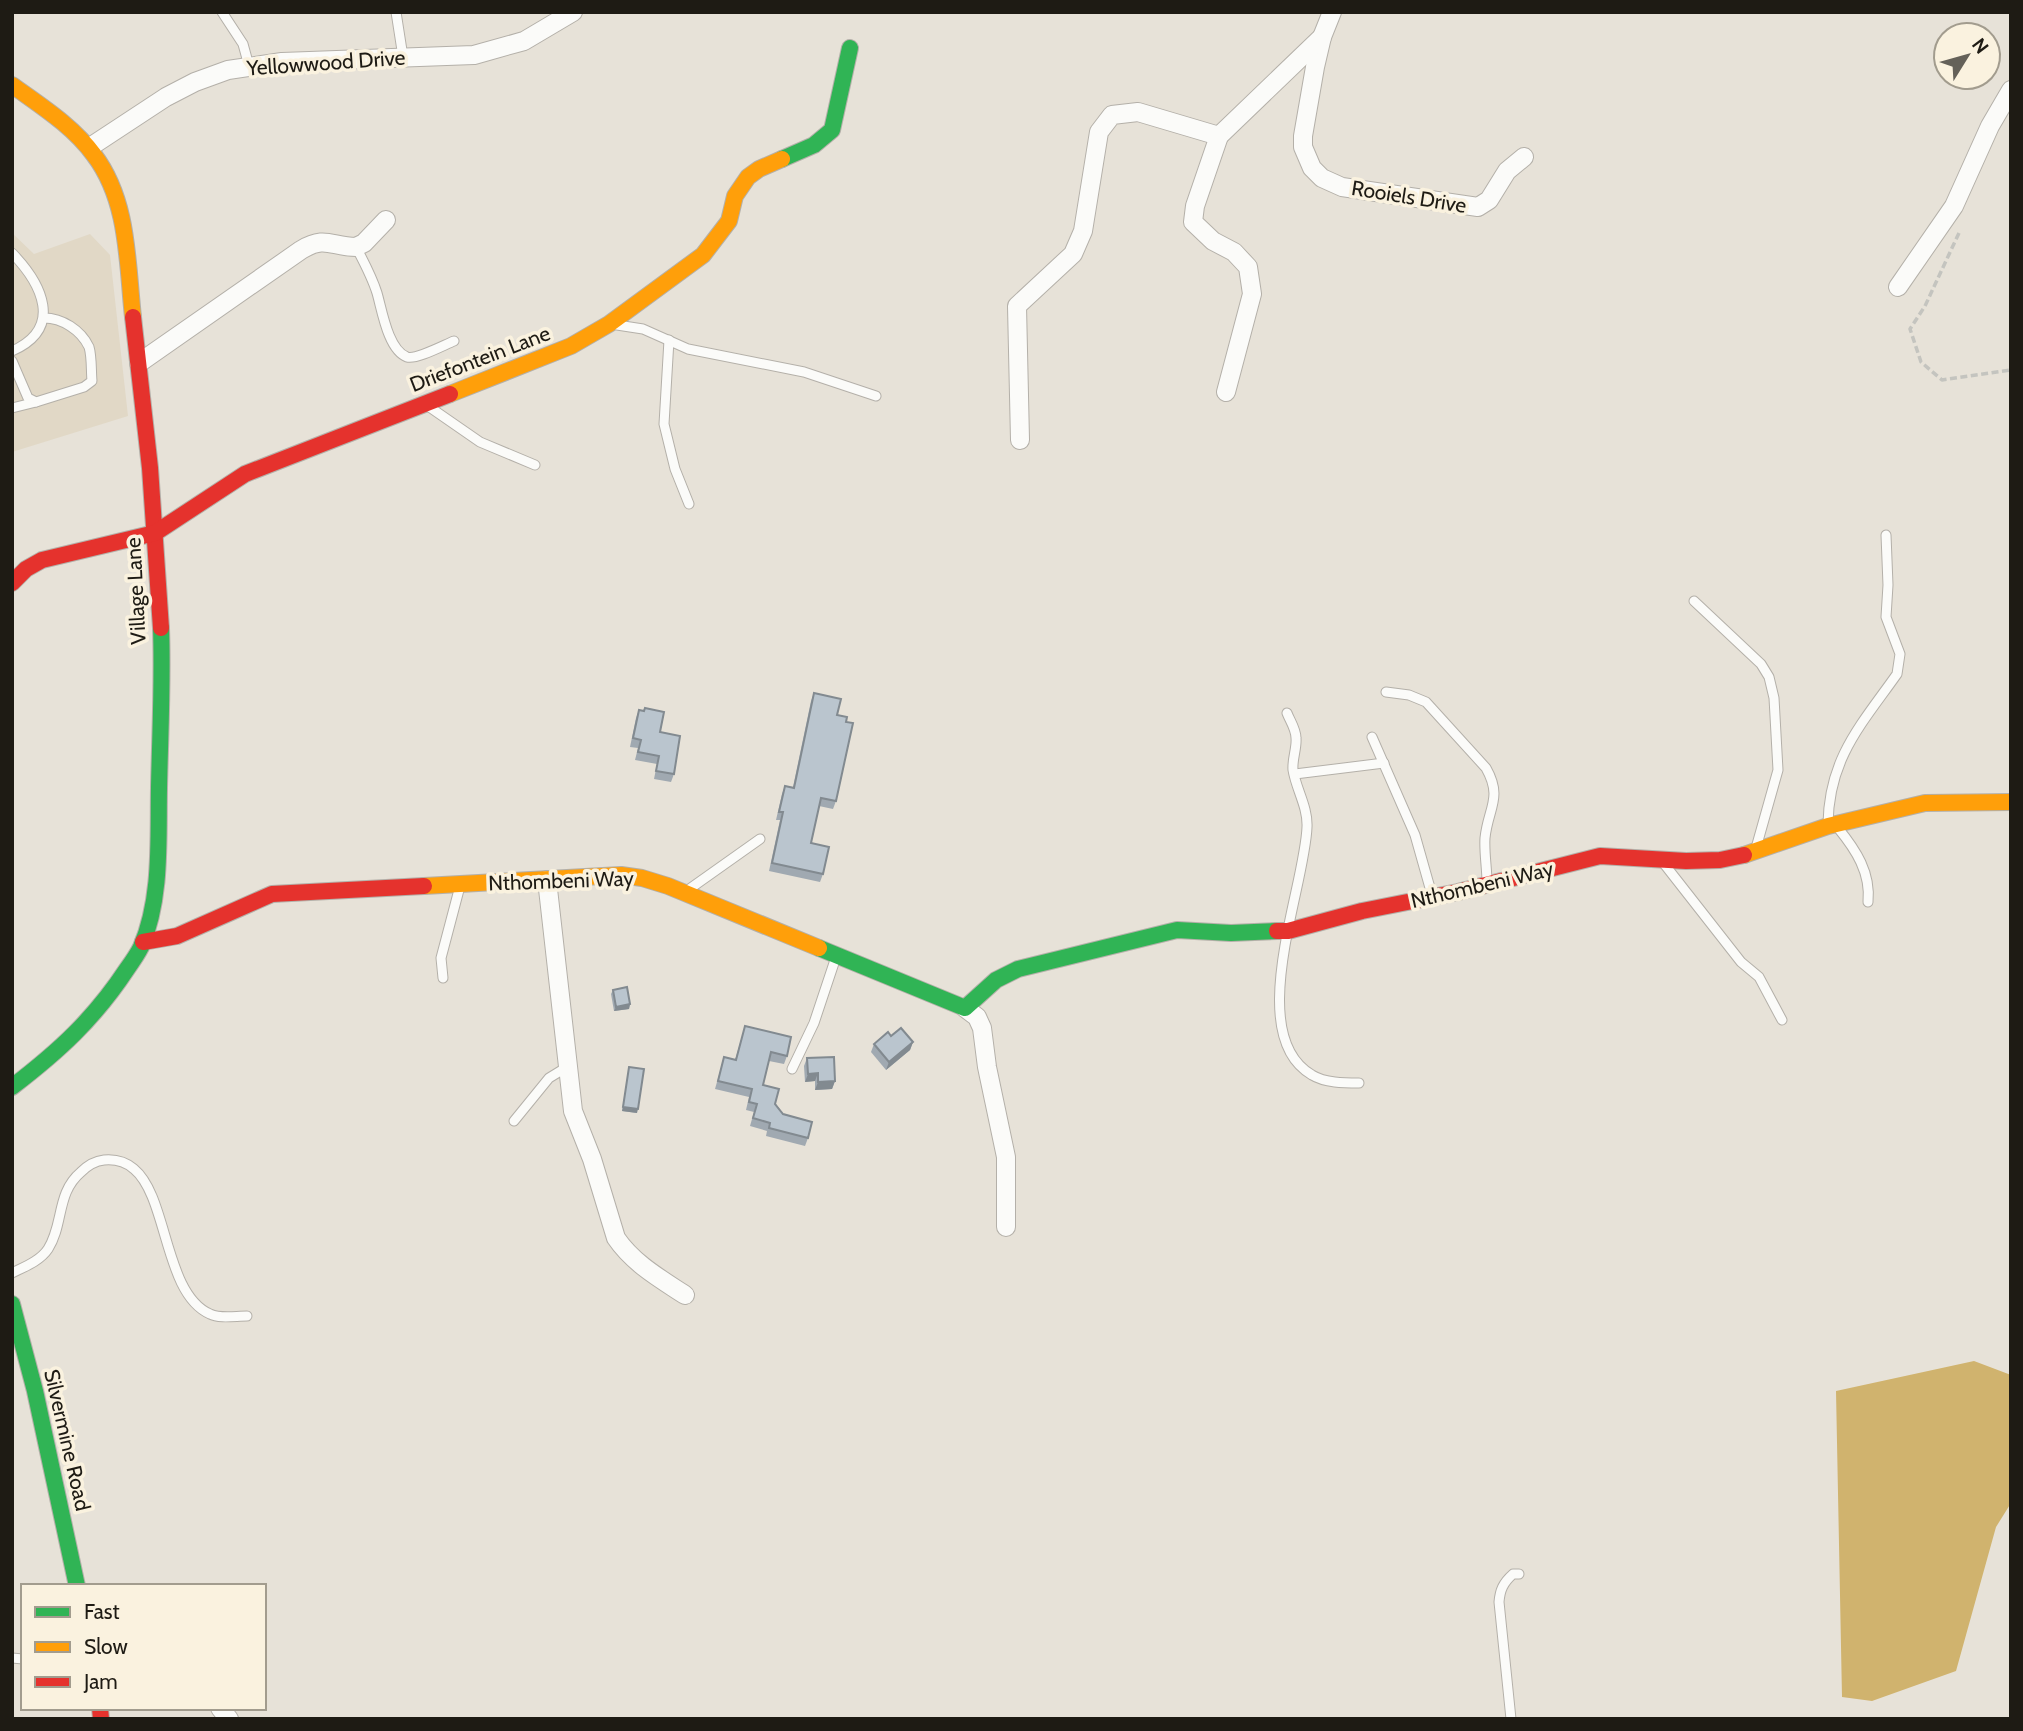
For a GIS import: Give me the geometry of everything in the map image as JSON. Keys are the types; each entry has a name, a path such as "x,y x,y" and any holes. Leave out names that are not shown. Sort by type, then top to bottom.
{"street":[{"name":"Yellowwood Drive","path":"89,147 166,97 195,82 248,66 282,62 474,55 524,41 557,17 573,12"},
{"name":"Rooiels Drive","path":"1332,12 1322,37 1303,136 1306,156 1312,168 1322,178 1342,187 1478,207 1489,200 1507,171 1524,157"},
{"path":"1226,392 1252,294 1248,267 1234,252 1213,241 1194,222 1195,206 1219,136 1322,37"},
{"name":"Driefontein Lane","path":"12,583 26,569 42,560 155,533 245,474 501,375 571,346 609,324 704,255 729,221 736,196 748,177 759,169 814,145 832,130 850,48"},
{"name":"Village Lane","path":"12,85 89,147 102,165 118,205 139,363 160,617 155,886 143,942 107,1003 87,1026 12,1087"},
{"path":"1898,287 1954,206 1990,125 2011,90"},
{"path":"1020,440 1017,306 1073,254 1083,231 1099,132 1112,115 1138,112 1219,136"},
{"path":"139,363 313,242 323,241 356,247 364,243 386,220"},
{"name":"Nthombeni Way","path":"143,942 177,937 247,902 272,894 621,875 642,878 684,893 965,1008 1006,973 1177,930 1231,933 1288,931 1362,911 1432,897 1600,856 1720,860 1755,853 1831,825 1925,803 2011,802"},
{"path":"547,880 573,1111 592,1159 616,1238 646,1270 685,1295"},
{"path":"965,1008 977,1017 982,1028 987,1068 1006,1157 1006,1227"},
{"name":"Silvermine Road","path":"12,1304 35,1391 77,1584"}],"lane":[{"path":"222,12 243,44 248,66"},
{"path":"396,12 403,57"},
{"path":"356,247 368,270 397,350 408,357 415,357 454,341"},
{"path":"12,253 35,282 42,298 44,318 32,339 23,347 12,351"},
{"path":"12,408 84,387 92,381 89,348 75,330 58,318 44,318"},
{"path":"609,324 637,327 688,349 804,372 876,396"},
{"path":"669,340 664,424 669,448 689,504"},
{"path":"12,361 28,398 36,402"},
{"path":"423,403 480,442 536,465"},
{"path":"1868,902 1868,877 1853,846 1831,825 1828,803 1842,755 1897,674 1900,665 1900,654 1886,617 1886,535"},
{"path":"1694,601 1761,664 1769,677 1774,698 1778,770 1755,853"},
{"path":"1386,692 1409,695 1426,702 1486,768 1495,795 1485,838 1488,884"},
{"path":"1287,713 1296,733 1293,768 1304,804 1307,828 1288,931 1280,1009 1281,1028 1289,1051 1314,1077 1359,1083"},
{"path":"1372,737 1415,835 1432,897"},
{"path":"1295,774 1384,763"},
{"path":"684,893 760,839"},
{"path":"1660,859 1733,952 1759,977 1782,1020"},
{"path":"443,978 441,958 460,885"},
{"path":"792,1069 814,1023 836,955"},
{"path":"514,1121 549,1078 567,1068"},
{"path":"12,1273 34,1261 49,1248 64,1193 75,1176 97,1161 109,1159 124,1162 143,1178 168,1249 189,1294 209,1314 218,1317 247,1316"},
{"path":"1511,1719 1499,1602 1505,1581 1513,1574 1520,1574"}],"path":[{"path":"1964,222 1910,330 1921,362 1942,380 2011,370"}],"shaded area":[{"path":"12,233 34,254 90,234 110,255 128,416 12,452"},
{"path":"1974,1361 2011,1375 2011,1503 1996,1527 1956,1671 1872,1701 1842,1697 1836,1391"}],"building":[{"path":"814,693 841,699 837,715 847,717 846,722 853,723 836,801 821,798 811,843 829,847 823,874 772,863 783,812 779,812 785,786 794,788"},
{"path":"645,708 664,712 660,732 680,736 674,774 656,771 659,756 638,752 641,740 633,738 639,710 644,711"},
{"path":"627,987 630,1004 616,1007 613,990"},
{"path":"745,1026 791,1037 787,1056 771,1052 763,1085 779,1089 775,1104 783,1114 812,1122 808,1138 769,1128 770,1123 753,1118 757,1104 749,1102 752,1089 718,1081 724,1057 736,1060"},
{"path":"901,1028 913,1042 889,1062 874,1044 888,1032 891,1036"},
{"path":"834,1057 835,1081 818,1082 818,1073 808,1074 807,1058"},
{"path":"629,1067 644,1069 638,1109 623,1107"}],"traffic: fast":[{"path":"782,159 814,145 832,130 850,48"},
{"path":"12,1087 89,1019 136,956 148,928 156,889 158,848 161,628"},
{"path":"819,948 965,1008 996,980 1018,969 1177,930 1231,933 1277,931"},
{"path":"12,1304 35,1391 77,1584"}],"traffic: slow":[{"path":"12,85 76,135 94,155 105,173 120,212 133,317"},
{"path":"450,394 571,346 609,324 703,255 729,221 735,196 748,177 782,159"},
{"path":"1744,855 1828,826 1925,803 2011,802"},
{"path":"424,886 621,875 642,878 668,886 819,948"}],"traffic: jam":[{"path":"133,317 150,468 161,628"},
{"path":"12,583 26,569 42,560 155,533 245,474 450,394"},
{"path":"1277,931 1288,931 1362,911 1458,892 1600,856 1686,861 1720,860 1744,855"},
{"path":"143,942 177,936 272,894 424,886"},
{"path":"100,1710 101,1719"}]}
